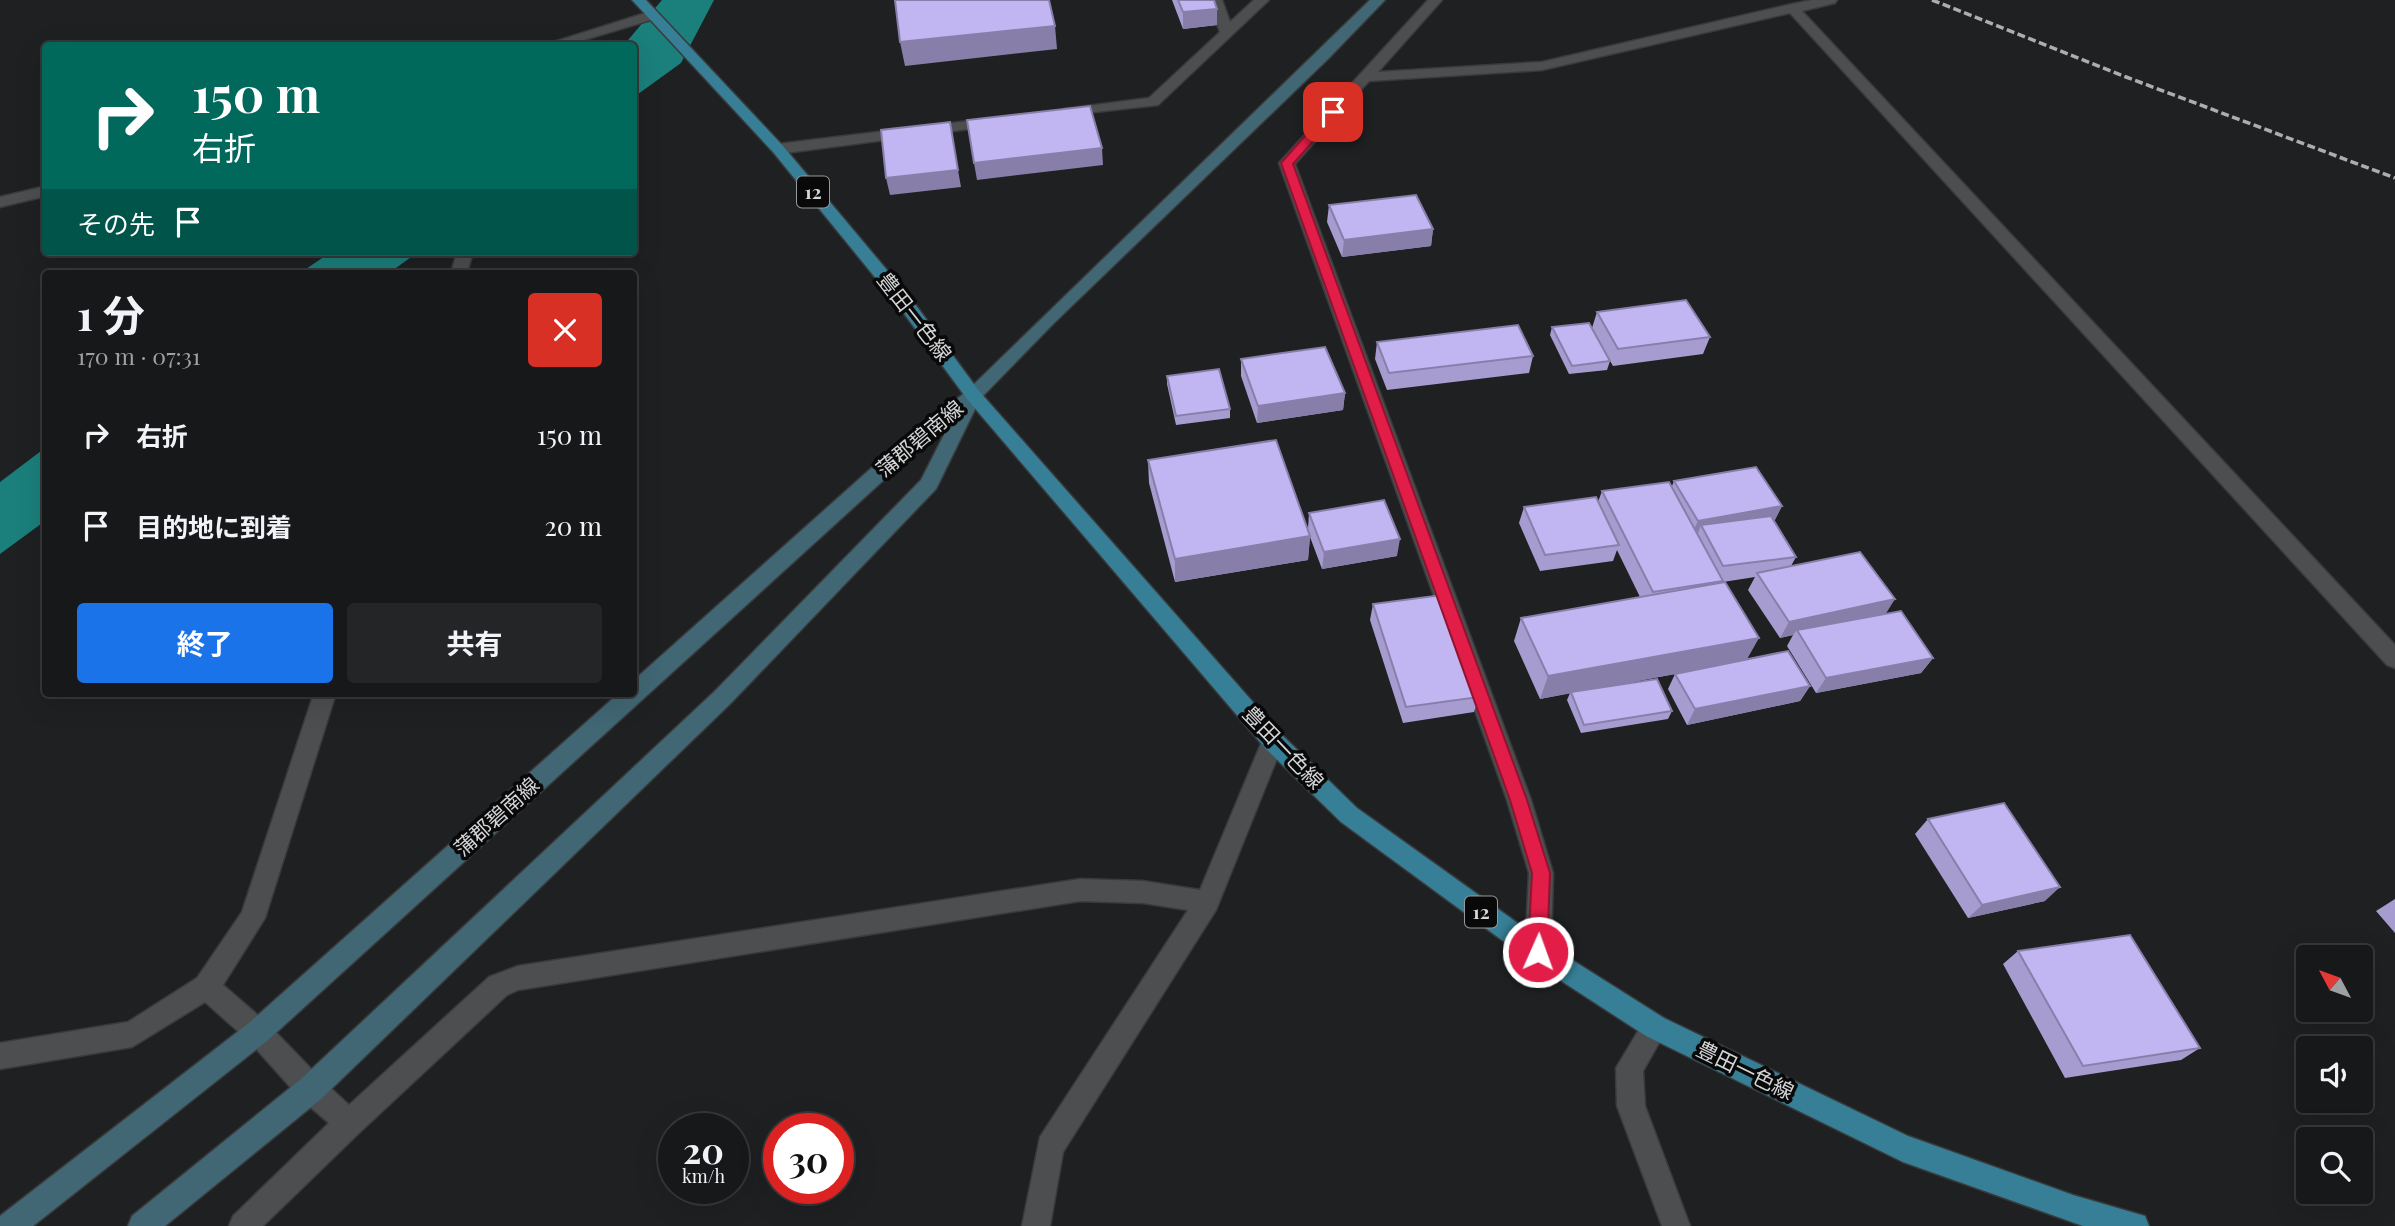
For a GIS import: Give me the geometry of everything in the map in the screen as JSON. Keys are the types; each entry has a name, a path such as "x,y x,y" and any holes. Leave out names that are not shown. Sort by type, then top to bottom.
{"main road":[{"name":"豊田一色線","path":"639,0 778,149 906,304 973,395 1273,741 1349,815 1538,952 1655,1027 1903,1148 2073,1209 2135,1226"},
{"name":"蒲郡碧南線","path":"637,690 902,452 973,395 1378,0"},
{"name":"蒲郡碧南線","path":"142,1226 311,1089 723,697 929,484 973,395"},
{"name":"蒲郡碧南線","path":"10,1226 258,1031 629,697"}],"street":[{"path":"1215,0 1227,32"},
{"path":"1046,115 1153,102 1262,0"},
{"path":"1435,0 1287,163 1522,812 1541,873 1538,952"},
{"path":"1364,77 1542,66 1830,0"},
{"path":"1793,8 2395,659"},
{"path":"561,42 652,15"},
{"path":"778,149 1006,120"},
{"path":"0,202 42,192"},
{"path":"0,1056 132,1034 206,987 253,918 324,697"},
{"path":"1036,1226 1050,1147 1207,902 1273,741"},
{"path":"243,1226 349,1123 488,995 498,986 517,978 1080,890 1143,892 1207,902"},
{"path":"206,987 258,1031 311,1089 349,1123"},
{"path":"1655,1027 1629,1068 1631,1106 1676,1226"}],"water":[{"path":"662,0 714,0 681,63 637,95 637,42 626,42"},
{"path":"325,256 412,256 393,270 304,270"},
{"path":"42,450 42,523 0,554 0,482"}],"building":[{"path":"895,0 1049,0 1055,26 900,42"},
{"path":"1178,0 1214,0 1217,9 1183,12"},
{"path":"1090,106 1102,148 974,163 967,120"},
{"path":"950,122 958,170 886,178 881,130"},
{"path":"1416,195 1433,229 1344,240 1329,205"},
{"path":"1686,300 1710,337 1618,349 1597,312"},
{"path":"1589,323 1610,361 1572,366 1552,327"},
{"path":"1518,325 1533,356 1389,373 1377,342"},
{"path":"1325,347 1345,393 1258,406 1241,359"},
{"path":"1219,369 1230,409 1176,416 1167,376"},
{"path":"1276,440 1310,536 1175,559 1148,460"},
{"path":"1756,467 1782,506 1698,521 1674,481"},
{"path":"1669,482 1723,581 1653,592 1602,491"},
{"path":"1596,497 1619,545 1545,555 1524,507"},
{"path":"1384,500 1400,539 1324,552 1309,513"},
{"path":"1771,516 1796,557 1723,566 1701,525"},
{"path":"1860,552 1895,599 1789,622 1757,573"},
{"path":"1725,582 1759,638 1548,676 1521,618"},
{"path":"1442,595 1479,697 1406,707 1373,604"},
{"path":"1901,611 1933,658 1826,678 1797,630"},
{"path":"1788,651 1810,686 1695,709 1675,674"},
{"path":"1657,679 1672,711 1584,725 1571,692"},
{"path":"2004,803 2060,887 1982,905 1928,819"},
{"path":"2130,935 2200,1048 2083,1066 2018,951"}],"railway":[{"path":"1932,0 2126,77 2395,178"}],"route":[{"path":"1333,112 1287,163 1518,800 1541,873 1538,952"}]}
